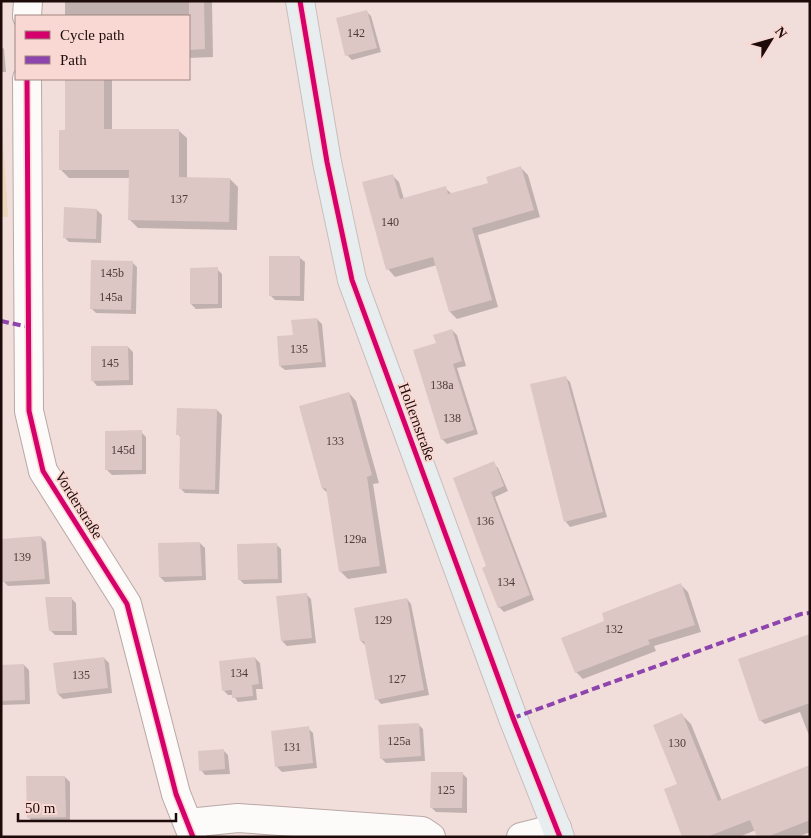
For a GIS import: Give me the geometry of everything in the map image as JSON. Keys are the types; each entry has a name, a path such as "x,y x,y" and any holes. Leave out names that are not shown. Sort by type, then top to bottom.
{"main road":[{"name":"Hollernstraße","path":"300,1 327,162 352,280 510,709 558,832"}],"street":[{"path":"27,15 28,1"},
{"name":"Vorderstraße","path":"28,80 29,410 43,471 127,604 176,794 191,830"},
{"path":"191,830 238,818 422,831 431,837"},
{"path":"521,837 558,832"}],"shaded area":[{"path":"1,111 8,217 1,217"}],"building":[{"path":"189,1 204,1 205,49 190,50"},
{"path":"367,10 377,48 345,56 336,18"},
{"path":"65,80 104,80 104,129 179,129 179,177 230,178 229,222 128,220 129,170 59,170 59,130 65,130"},
{"path":"521,166 534,210 472,228 492,300 449,312 433,257 386,270 362,182 393,174 400,199 446,186 448,194 488,183 486,177"},
{"path":"64,207 97,209 96,239 63,238"},
{"path":"269,256 300,256 300,296 269,296"},
{"path":"91,260 133,261 131,310 90,309"},
{"path":"218,267 218,304 190,304 190,268"},
{"path":"317,318 322,362 279,366 277,336 293,335 291,320"},
{"path":"452,329 462,361 453,364 474,430 441,440 413,350 436,343 433,335"},
{"path":"91,346 128,346 129,380 91,381"},
{"path":"566,376 603,512 564,522 530,384"},
{"path":"349,392 372,475 367,477 380,566 339,572 326,488 322,489 299,406"},
{"path":"177,408 217,409 215,490 179,489 180,435 176,435"},
{"path":"142,430 142,470 105,470 105,431"},
{"path":"494,461 504,486 491,492 530,595 498,608 482,568 486,566 453,478"},
{"path":"41,536 45,579 1,582 1,539"},
{"path":"200,542 202,576 159,577 158,543"},
{"path":"277,543 278,579 238,580 237,544"},
{"path":"681,583 695,625 648,640 650,644 575,673 561,638 604,621 602,613"},
{"path":"307,593 312,638 281,641 276,596"},
{"path":"45,597 72,597 72,631 49,631"},
{"path":"407,598 424,690 375,700 364,641 360,641 354,608"},
{"path":"810,634 810,703 759,721 738,659"},
{"path":"104,657 108,688 57,694 53,663"},
{"path":"255,657 259,684 252,685 253,696 232,698 232,690 222,691 219,661"},
{"path":"24,664 25,700 1,701 1,665"},
{"path":"682,713 718,801 810,765 810,820 767,837 757,837 750,820 707,837 682,837 664,789 677,784 653,725"},
{"path":"419,723 421,756 380,759 378,725"},
{"path":"309,726 313,763 275,767 271,731"},
{"path":"224,749 225,769 199,771 198,751"},
{"path":"431,772 463,772 462,808 430,808"},
{"path":"26,776 65,776 66,817 27,818"}],"marked path":[{"path":"1,321 29,327"},
{"path":"513,718 801,614 810,613"}],"cycle path":[{"path":"300,1 327,162 352,280 513,718 560,837"},
{"path":"27,80 29,411 43,471 127,604 176,794 193,837"}]}
